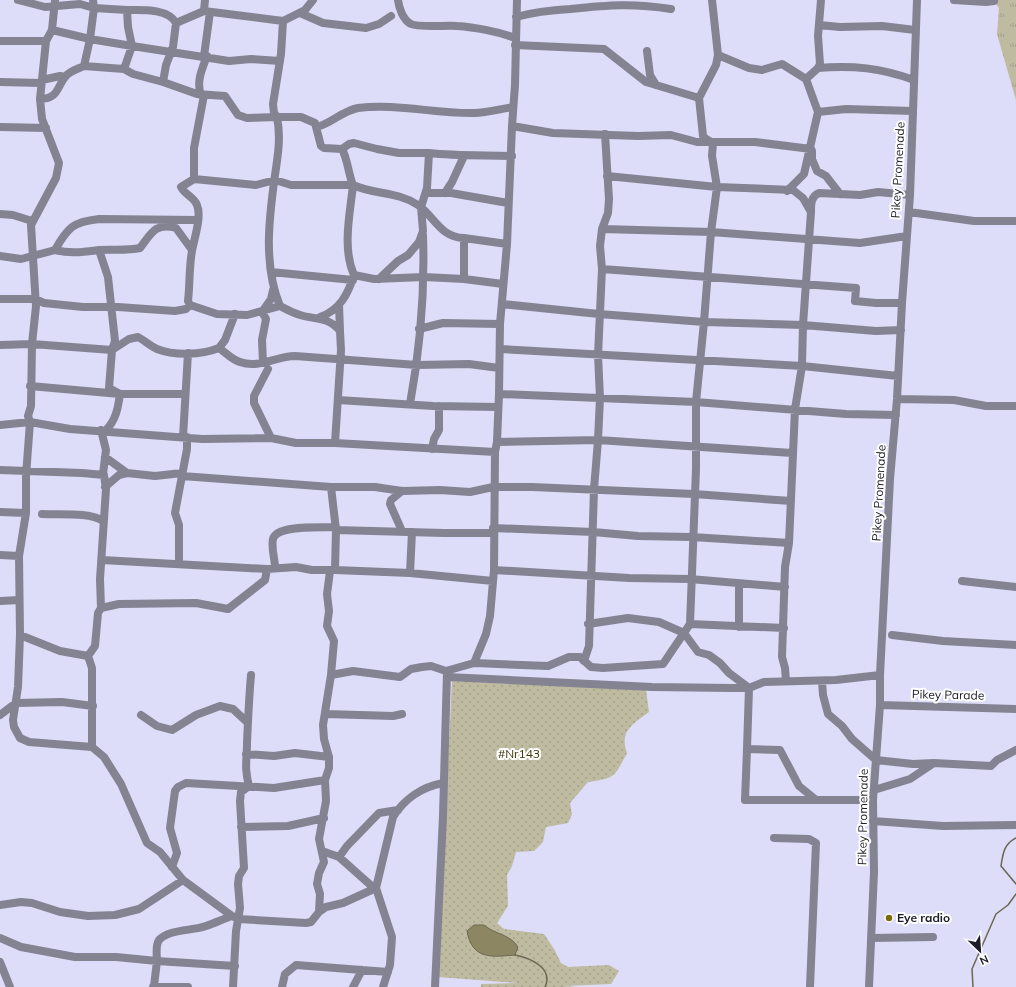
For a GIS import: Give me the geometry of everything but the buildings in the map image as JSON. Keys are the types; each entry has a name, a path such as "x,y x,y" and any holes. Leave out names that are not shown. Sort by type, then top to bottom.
{"street":[{"path":"18,0 45,7 56,3 80,2 127,10 156,10 174,19 176,23 172,51 166,65 163,82"},
{"path":"194,179 194,148 202,95 199,89 200,72 205,56 207,11 205,0"},
{"path":"176,23 207,11 283,21 309,7 313,0"},
{"path":"398,0 405,20 413,25 458,26 502,33 515,41 604,50 646,82 699,98"},
{"path":"474,663 486,634 494,570 493,486 497,442 500,324 507,244 508,203 512,156 517,0"},
{"path":"712,0 718,56 716,64 699,98 702,108 703,136 706,140 713,143"},
{"path":"806,79 818,68 820,64 819,25 821,0"},
{"name":"Pikey Promenade","path":"869,987 874,846 873,800 880,705 880,675 890,479 898,399 902,302 910,195 917,0"},
{"path":"954,0 994,1"},
{"path":"56,3 52,30 46,41 40,100 42,119 59,163 56,178 32,221 35,299 30,386 31,406 28,416 30,422 26,513 19,556 20,635 16,703 13,713 14,727 20,738 29,742 92,747 104,757 121,784 147,843 160,852 183,880 235,917"},
{"path":"84,66 90,39 93,4"},
{"path":"516,17 547,10 602,5 648,5 672,9"},
{"path":"124,69 132,46 128,27 127,10"},
{"path":"300,13 323,23 366,28 379,24 391,16"},
{"path":"283,21 280,61 273,104 274,113 277,117 280,142 269,232 273,290 280,306 300,315 320,317 334,324 340,331"},
{"path":"819,25 840,27 882,26 915,30"},
{"path":"52,30 90,39 233,61 252,59 280,61"},
{"path":"0,41 46,41"},
{"path":"647,51 650,75 657,86"},
{"path":"718,56 749,68 762,70 782,64 806,79 818,112 804,174 787,191"},
{"path":"0,82 41,82 64,77 84,66 124,69 133,74 202,95 225,96 234,110 242,116 301,117 313,122 317,127 321,146 324,148 342,149 349,144 354,143 399,153 429,153 464,156 512,156"},
{"path":"818,68 843,66 872,69 890,72 914,80"},
{"path":"40,100 48,98 59,90 64,77"},
{"path":"317,127 323,125 341,113 360,108 408,108 474,113 513,107"},
{"path":"818,112 846,109 913,111"},
{"path":"512,126 553,133 638,136 671,134 688,141 713,143 755,142 811,148"},
{"path":"0,127 46,128"},
{"path":"584,661 588,646 594,489 600,398 598,355 602,270 600,257 602,229 608,214 609,199 605,134"},
{"path":"447,674 474,663 548,666 569,658 580,657 591,667 603,668 663,664 690,624 690,579 696,448 696,402 711,232 717,187 712,156 713,143"},
{"path":"811,148 812,159 817,171 826,176 840,194"},
{"path":"320,317 339,305 349,291 353,277 348,241 353,185 342,149"},
{"path":"410,404 418,365 419,329 424,277 421,207 426,193 429,153"},
{"path":"445,193 452,182 464,156"},
{"path":"607,176 717,187 787,191 793,190 803,198 811,212"},
{"path":"190,305 188,301 192,250 196,237 198,206 181,187 194,179 256,185 275,180 291,185 353,185 367,191 395,194 421,207 450,236 507,244"},
{"path":"786,681 786,668 782,657 785,567 789,543 795,409 802,366 811,202 816,194 824,192 860,195 878,192 910,195"},
{"path":"426,193 464,195 508,203"},
{"path":"909,212 974,221 1016,221"},
{"path":"0,214 13,215 32,221"},
{"path":"55,250 65,232 85,221 99,219 198,220"},
{"path":"0,256 21,259 34,257 55,250 74,253 99,250 127,251 140,248 153,230 162,226 176,228 192,250"},
{"path":"602,229 711,232 860,243 906,236"},
{"path":"379,279 398,261 412,252 419,242 423,230"},
{"path":"464,238 464,279"},
{"path":"99,250 108,277 115,341 112,350 109,388 120,394"},
{"path":"602,270 856,288 855,301 876,303 902,302"},
{"path":"271,272 379,279 424,277 464,279 503,284"},
{"path":"262,312 271,299 273,290"},
{"path":"0,299 35,299 58,305 176,311 186,309 190,305"},
{"path":"502,304 600,314 704,322 876,331 901,330"},
{"path":"190,305 210,312 247,316 280,306"},
{"path":"335,443 341,359 339,305"},
{"path":"262,312 266,319 262,340 266,366 254,396 254,403 271,438"},
{"path":"0,345 32,344 112,350 129,339 138,337 156,348 188,353 209,352 218,348 225,340 235,314"},
{"path":"419,329 443,323 500,324"},
{"path":"218,348 241,363 266,366 279,357 289,356 418,365 469,364 499,368"},
{"path":"500,350 802,366 898,376"},
{"path":"179,564 179,525 175,513 187,449 185,437 188,353"},
{"path":"30,386 120,394 186,394"},
{"path":"103,430 112,424 117,413 120,394"},
{"path":"499,394 696,402 838,413 896,415"},
{"path":"898,399 954,400 986,406 1016,406"},
{"path":"338,400 439,406 498,406"},
{"path":"432,449 434,439 439,430 439,406"},
{"path":"0,425 30,422 70,429 103,430 215,440 271,438 296,443 335,443 495,452"},
{"path":"88,656 95,646 98,614 101,608 105,487 102,474 106,450 103,430"},
{"path":"497,442 598,440 696,448 792,453"},
{"path":"105,457 127,473"},
{"path":"0,470 102,474"},
{"path":"105,487 119,475 127,473 156,476 182,475 331,487 385,488 402,491 440,490 470,492 493,486 694,494 791,501"},
{"path":"319,912 319,873 324,862 319,839 326,801 325,780 329,768 329,757 324,732 334,641 327,626 329,611 327,594 333,570 336,528 331,487"},
{"path":"385,488 390,504 402,531"},
{"path":"390,504 391,500 402,491"},
{"path":"0,512 26,513"},
{"path":"42,514 87,516 104,521"},
{"path":"101,608 119,604 196,603 228,609 265,580 271,569 273,539 276,534 282,530 295,528 336,528 412,532 493,530 593,532 638,536 692,537 789,543"},
{"path":"410,573 412,532"},
{"path":"0,555 19,556"},
{"path":"102,560 271,569 296,567 410,573 493,580"},
{"path":"494,570 629,578 690,579 785,587"},
{"path":"962,581 1016,587"},
{"path":"739,584 739,627"},
{"path":"0,601 19,600"},
{"path":"588,624 628,618 659,622 684,633 698,652 709,656 720,663 728,673 749,688"},
{"path":"690,624 784,628"},
{"path":"20,635 60,651 88,656"},
{"path":"892,635 943,642 1016,645"},
{"path":"88,656 92,668 92,747"},
{"path":"331,676 353,671 400,677 411,670 431,666 447,674 652,687 749,688 764,682 822,681 880,675"},
{"path":"434,987 447,674"},
{"path":"249,786 245,769 251,675"},
{"path":"822,681 823,694 828,714 842,726 852,739 876,760 913,764 934,763 990,766 997,760 1016,750"},
{"path":"749,688 745,800 873,800"},
{"path":"0,715 16,703 62,702 93,706"},
{"name":"Pikey Parade","path":"880,705 1016,709"},
{"path":"142,715 157,726 172,730 196,715 220,706 234,709 247,722"},
{"path":"325,714 393,716 402,714"},
{"path":"747,749 780,750 799,786 815,799"},
{"path":"246,754 274,756 295,753 329,757"},
{"path":"874,790 910,779 934,763"},
{"path":"172,867 177,853 170,828 175,792 178,787 186,783 274,788 325,780"},
{"path":"375,889 393,817 398,810 416,794 432,785 443,783"},
{"path":"233,987 236,931 235,917 240,908 238,884 239,876 244,868 241,827 241,792 249,786"},
{"path":"339,857 347,846 379,813 398,810"},
{"path":"241,827 288,826 324,818"},
{"path":"873,821 943,826 1016,825"},
{"path":"774,838 809,839 816,843 810,987"},
{"path":"322,851 339,857 375,889 391,932 388,972 383,987"},
{"path":"0,905 21,902 32,903 60,912 88,916 115,915 139,909 183,880"},
{"path":"188,987 154,986 157,961 156,946 162,938 173,933 206,926 216,921 235,917 306,923 311,922 319,912 326,907 343,903 375,889"},
{"path":"0,938 21,947 74,956 116,957 235,966"},
{"path":"871,938 933,938"},
{"path":"0,962 3,979 10,987"},
{"path":"282,987 285,974 296,965 388,972"},
{"path":"353,987 362,970"}],"green space":[{"path":"993,0 1016,0 1016,100 997,34 999,8"},
{"name":"#Nr143","path":"452,681 646,690 649,712 633,724 626,734 625,745 627,753 616,772 604,779 588,782 570,803 572,814 568,823 546,827 543,842 534,851 516,852 512,866 507,875 508,906 497,923 504,929 544,934 561,963 568,967 609,965 619,971 611,984 564,986 577,987 481,987 481,984 518,983 438,977"}],"shaded area":[{"path":"474,925 484,925 511,939 518,947 515,955 491,956 478,952 473,947 467,931"}],"waterway":[{"path":"1016,838 1009,843 1003,853 1001,866 1016,884"},
{"path":"973,987 972,969 996,914 1008,905 1016,894"},
{"path":"515,955 533,961 543,969 547,980 545,987"}],"place":[{"name":"Eye radio","path":"889,918"}]}
